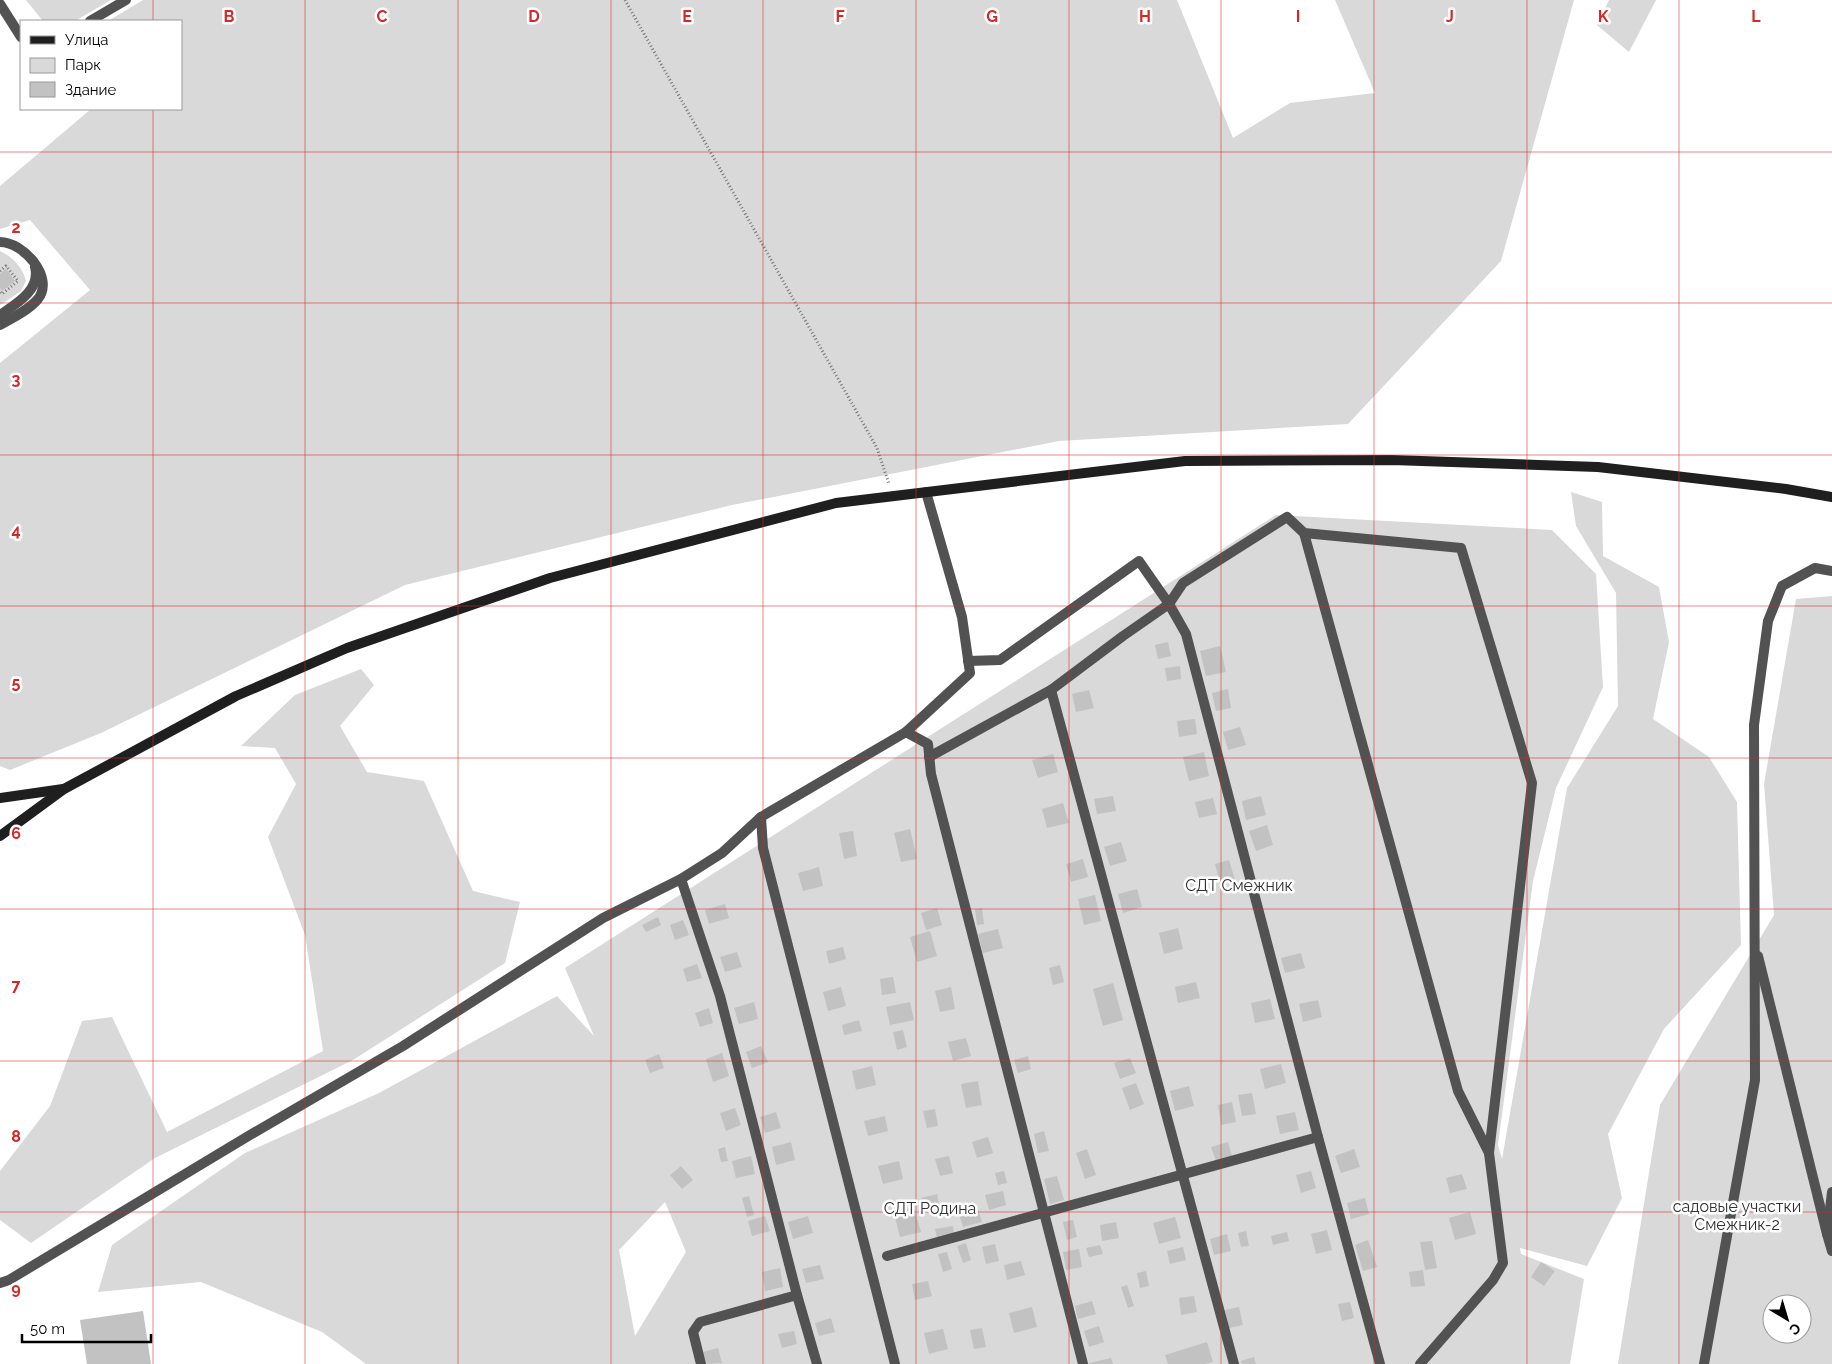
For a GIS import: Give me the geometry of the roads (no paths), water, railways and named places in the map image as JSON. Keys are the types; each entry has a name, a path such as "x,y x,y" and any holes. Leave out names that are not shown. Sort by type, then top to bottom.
{"street":[{"path":"92,20 126,0"},
{"path":"0,4 20,35"},
{"path":"0,242 15,246 25,252 41,273 44,283 38,299 16,316 0,325"},
{"path":"0,315 28,294 36,278 35,265"},
{"path":"0,836 64,789 236,696 347,648 550,578 836,503 1185,461 1392,460 1598,467 1786,488 1832,497"},
{"path":"0,1283 403,1046 603,918 681,879 722,853 761,818 906,732 970,672 962,617 926,492"},
{"path":"930,757 1050,690 1169,604 1183,583 1287,517 1304,533 1458,1091 1489,1153"},
{"path":"1304,533 1461,548 1532,783 1489,1153 1503,1263 1494,1280 1420,1364"},
{"path":"968,661 1000,660 1139,561 1169,604 1186,634 1318,1137 1380,1364"},
{"path":"1704,1364 1755,1080 1754,725 1768,621 1782,586 1815,568 1832,571"},
{"path":"1050,690 1234,1364"},
{"path":"906,732 928,744 931,774 1082,1364"},
{"path":"0,798 64,789"},
{"path":"761,818 763,848 895,1364"},
{"path":"681,879 720,996 797,1295 817,1364"},
{"path":"1754,941 1832,1250"},
{"path":"887,1256 1318,1137"},
{"path":"1827,1234 1832,1192"},
{"path":"701,1364 693,1332 700,1322 797,1295"}],"park label":[{"name":"СДТ Смежник","path":"1239,885"},
{"name":"СДТ Родина","path":"930,1208"},
{"name":"садовые участки Смежник-2","path":"1737,1215"}]}
